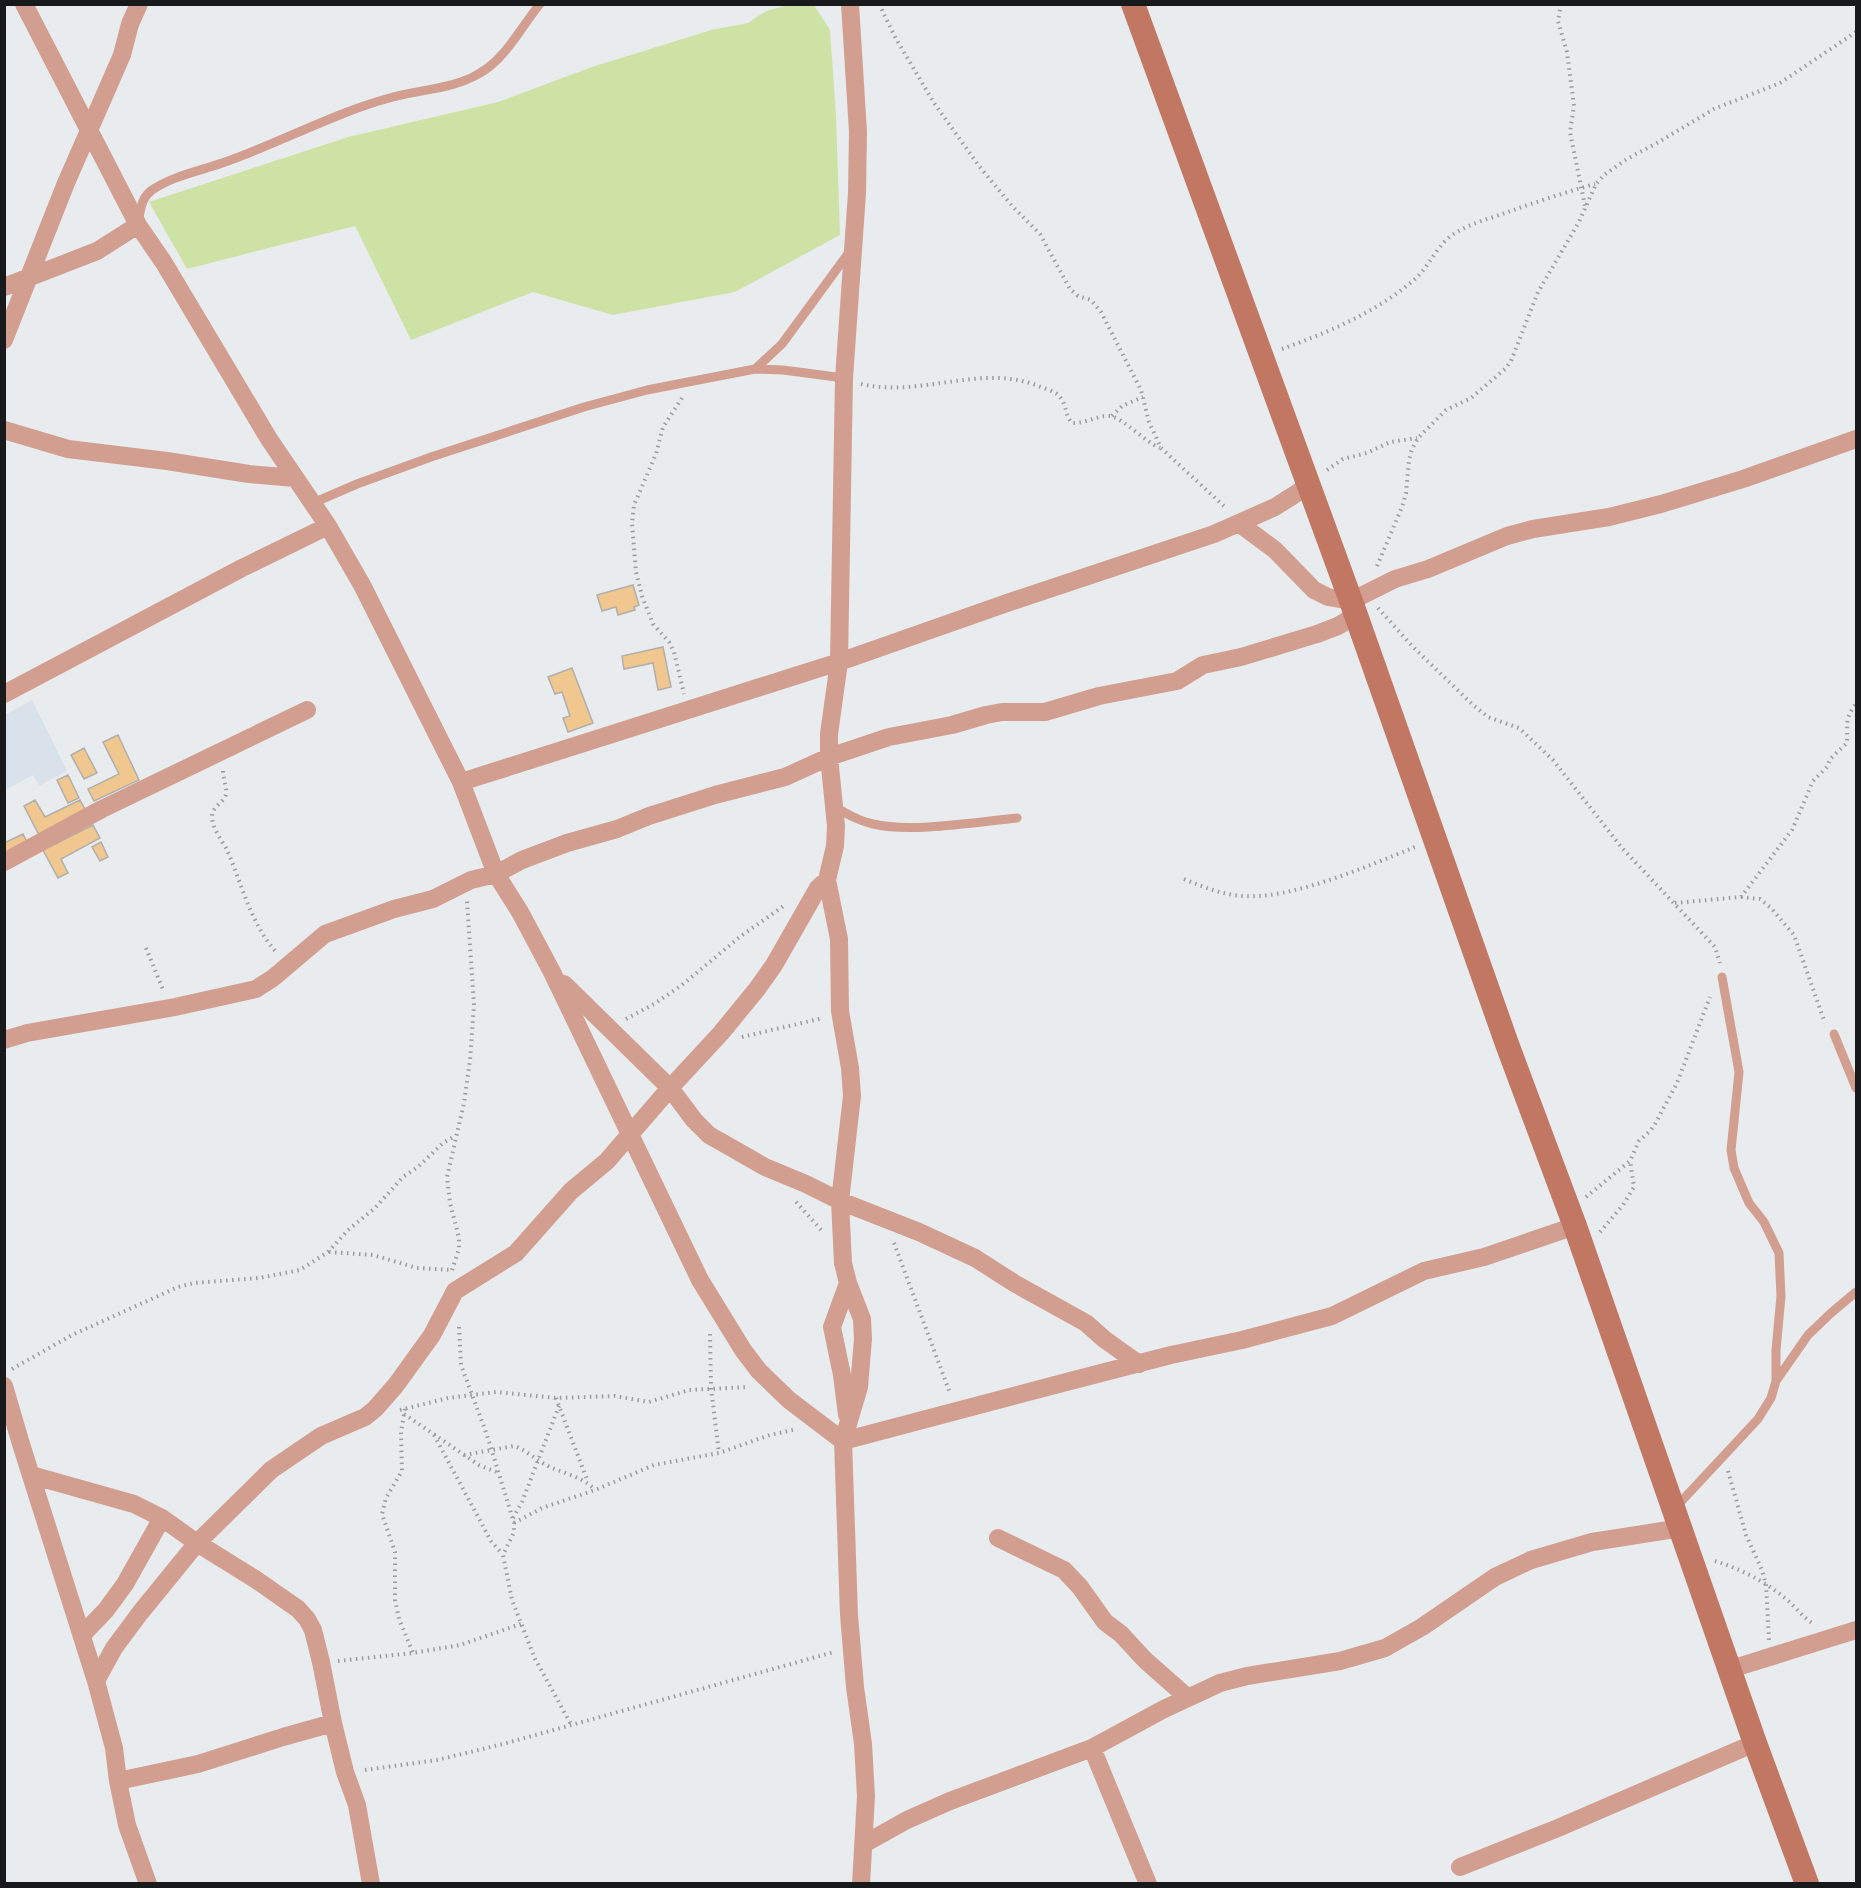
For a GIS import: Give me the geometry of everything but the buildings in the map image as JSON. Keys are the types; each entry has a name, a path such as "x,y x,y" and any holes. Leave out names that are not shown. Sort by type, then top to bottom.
{"street":[{"path":"24,4 138,225 164,263 269,440 328,526 362,585 461,782 495,874 520,912 552,972 683,1247 715,1305 743,1350 776,1389 825,1428 845,1432 955,1411 1332,1316 1424,1271 1484,1257 1571,1218"},
{"path":"4,340 66,183 122,55 130,24 139,4"},
{"path":"96,1681 114,1648 197,1543 271,1470 321,1436 365,1417 375,1409 396,1385 424,1346 453,1296 516,1253 571,1191 607,1161 670,1088 721,1034 763,981 823,884 835,846 835,807 829,757 839,662 844,378 857,193 858,132 850,4"},
{"path":"1133,4 1308,486 1358,604 1435,839 1807,1884"},
{"path":"4,286 28,279 97,251 138,225"},
{"path":"4,430 68,449 249,474 295,478"},
{"path":"4,1040 27,1033 175,1007 256,989 273,978 325,934 394,909 433,899 471,880 495,874 540,854 649,816 715,795 785,777 829,757 890,737 1002,712 1045,712 1099,696 1177,681 1203,665 1241,657 1338,626 1358,604 1395,579 1428,569 1507,536 1533,529 1609,517 1661,504 1743,479 1857,439"},
{"path":"461,782 839,662 1240,524 1275,507 1308,486"},
{"path":"1240,524 1275,550 1314,590 1328,597 1358,604"},
{"path":"4,694 242,568 328,526"},
{"path":"4,862 102,809 307,710"},
{"path":"823,884 839,939 840,1011 850,1068 852,1096 840,1201 843,1263 862,1319 863,1340 859,1387 845,1432"},
{"path":"552,972 670,1088 694,1120 709,1135 765,1167 975,1258 1014,1283 1086,1323 1139,1364"},
{"path":"848,1283 832,1327 842,1375 849,1615 865,1765 866,1796 861,1884"},
{"path":"4,1386 96,1681 114,1748 127,1825 148,1884"},
{"path":"31,1475 134,1504 162,1518 255,1579 308,1618 321,1662 345,1772 357,1805 371,1884"},
{"path":"82,1635 106,1610 125,1584 162,1518"},
{"path":"864,1844 907,1820 1092,1748 1187,1697 1229,1681 1340,1661 1385,1648 1422,1627 1495,1577 1531,1560 1678,1518"},
{"path":"998,1538 1064,1570 1080,1587 1105,1622 1121,1634 1145,1660 1187,1697"},
{"path":"1731,1669 1850,1632"},
{"path":"118,1781 198,1764 333,1724"},
{"path":"1460,1867 1558,1828 1755,1743"},
{"path":"1092,1748 1148,1884"}],"lane":[{"path":"138,225 143,198 153,189 169,181 228,161 297,131 364,106 394,97 462,83 497,60 540,4"},
{"path":"755,369 782,344 853,247"},
{"path":"313,503 357,484 516,428 647,390 693,383 755,369 783,370 844,378"},
{"path":"835,807 856,819 892,827 1017,818"},
{"path":"1678,1518 1724,1455 1758,1419 1771,1398 1776,1381 1776,1350 1781,1296 1779,1253 1764,1222 1749,1203 1734,1168 1731,1150 1739,1072 1722,977"},
{"path":"1834,1035 1857,1088"},
{"path":"1776,1381 1808,1335 1857,1292"}],"path":[{"path":"879,4 915,74 953,131 1013,207 1040,234 1070,289 1078,296 1091,300 1101,312 1143,397 1149,422 1161,448"},
{"path":"1561,4 1558,21 1567,52 1574,106 1570,132 1585,208"},
{"path":"1571,1218 1630,1161 1639,1141 1655,1124 1677,1083 1708,1002 1722,977 1715,947 1622,848 1553,760 1539,746 1519,728 1488,717 1413,647 1358,604 1402,507 1409,460 1418,438 1446,410 1471,398 1511,361 1538,292 1575,230 1596,184 1615,166 1627,159 1714,109 1780,83 1857,32"},
{"path":"1260,357 1314,337 1389,299 1418,276 1441,244 1457,232 1526,205 1596,184"},
{"path":"844,378 863,385 891,387 921,386 981,377 1013,379 1059,395 1072,423 1112,416 1122,406 1143,397"},
{"path":"686,710 674,651 653,624 642,596 636,572 632,524 634,505 656,454 666,420 693,383"},
{"path":"1112,416 1161,448 1215,497 1240,524"},
{"path":"1308,486 1332,465 1343,459 1390,442 1418,438"},
{"path":"1741,897 1792,830 1813,781 1827,767 1830,759 1847,743 1847,719 1850,710 1857,704"},
{"path":"237,744 224,770 225,797 214,809 213,822 262,932 276,952 290,962"},
{"path":"1184,879 1225,894 1268,896 1361,869 1435,839"},
{"path":"471,880 467,888 466,902 474,1005 470,1060 464,1103 447,1177 450,1203 459,1238 459,1249 452,1270 461,1365 492,1449 513,1521 514,1532 503,1555 506,1579 535,1659 573,1726"},
{"path":"608,1029 654,1004 682,985 741,936 798,896 823,884"},
{"path":"1674,903 1741,897 1760,899 1771,908 1794,935 1823,1019 1834,1035"},
{"path":"146,948 164,990 175,1007"},
{"path":"4,1373 72,1335 178,1287 195,1283 279,1275 300,1270 328,1252 348,1230 375,1208 403,1177 418,1167 443,1143 455,1136"},
{"path":"1583,1250 1623,1205 1634,1187 1630,1161"},
{"path":"794,1199 822,1230 843,1263"},
{"path":"885,1220 955,1411"},
{"path":"328,1252 373,1255 417,1268 452,1270"},
{"path":"715,1305 710,1327 711,1388 719,1453"},
{"path":"404,1411 422,1403 472,1394 516,1393 556,1398 615,1396 649,1402 689,1390 776,1389"},
{"path":"556,1398 588,1483"},
{"path":"513,1521 559,1406"},
{"path":"404,1411 400,1447 402,1471 386,1498 382,1514 394,1552 394,1599 399,1619 413,1653"},
{"path":"365,1417 404,1411 478,1465 497,1472"},
{"path":"513,1521 654,1465 719,1453 790,1429 825,1428"},
{"path":"434,1435 491,1542 503,1555"},
{"path":"464,1455 514,1446 537,1460 588,1483 595,1490"},
{"path":"1724,1455 1746,1535 1766,1584 1770,1657"},
{"path":"1691,1557 1725,1564 1766,1584 1788,1600 1808,1621 1822,1628 1850,1632"},
{"path":"321,1662 413,1653 460,1645 521,1624"},
{"path":"345,1772 437,1760 573,1726 852,1647"}],"shaded area":[{"path":"32,700 67,771 39,786 33,775 7,789 4,785 5,715"}],"green space":[{"path":"788,5 814,5 830,30 836,115 840,235 735,292 613,315 533,292 411,340 355,226 187,269 149,202 348,137 498,102 592,67 711,30 748,23 766,11"}]}
